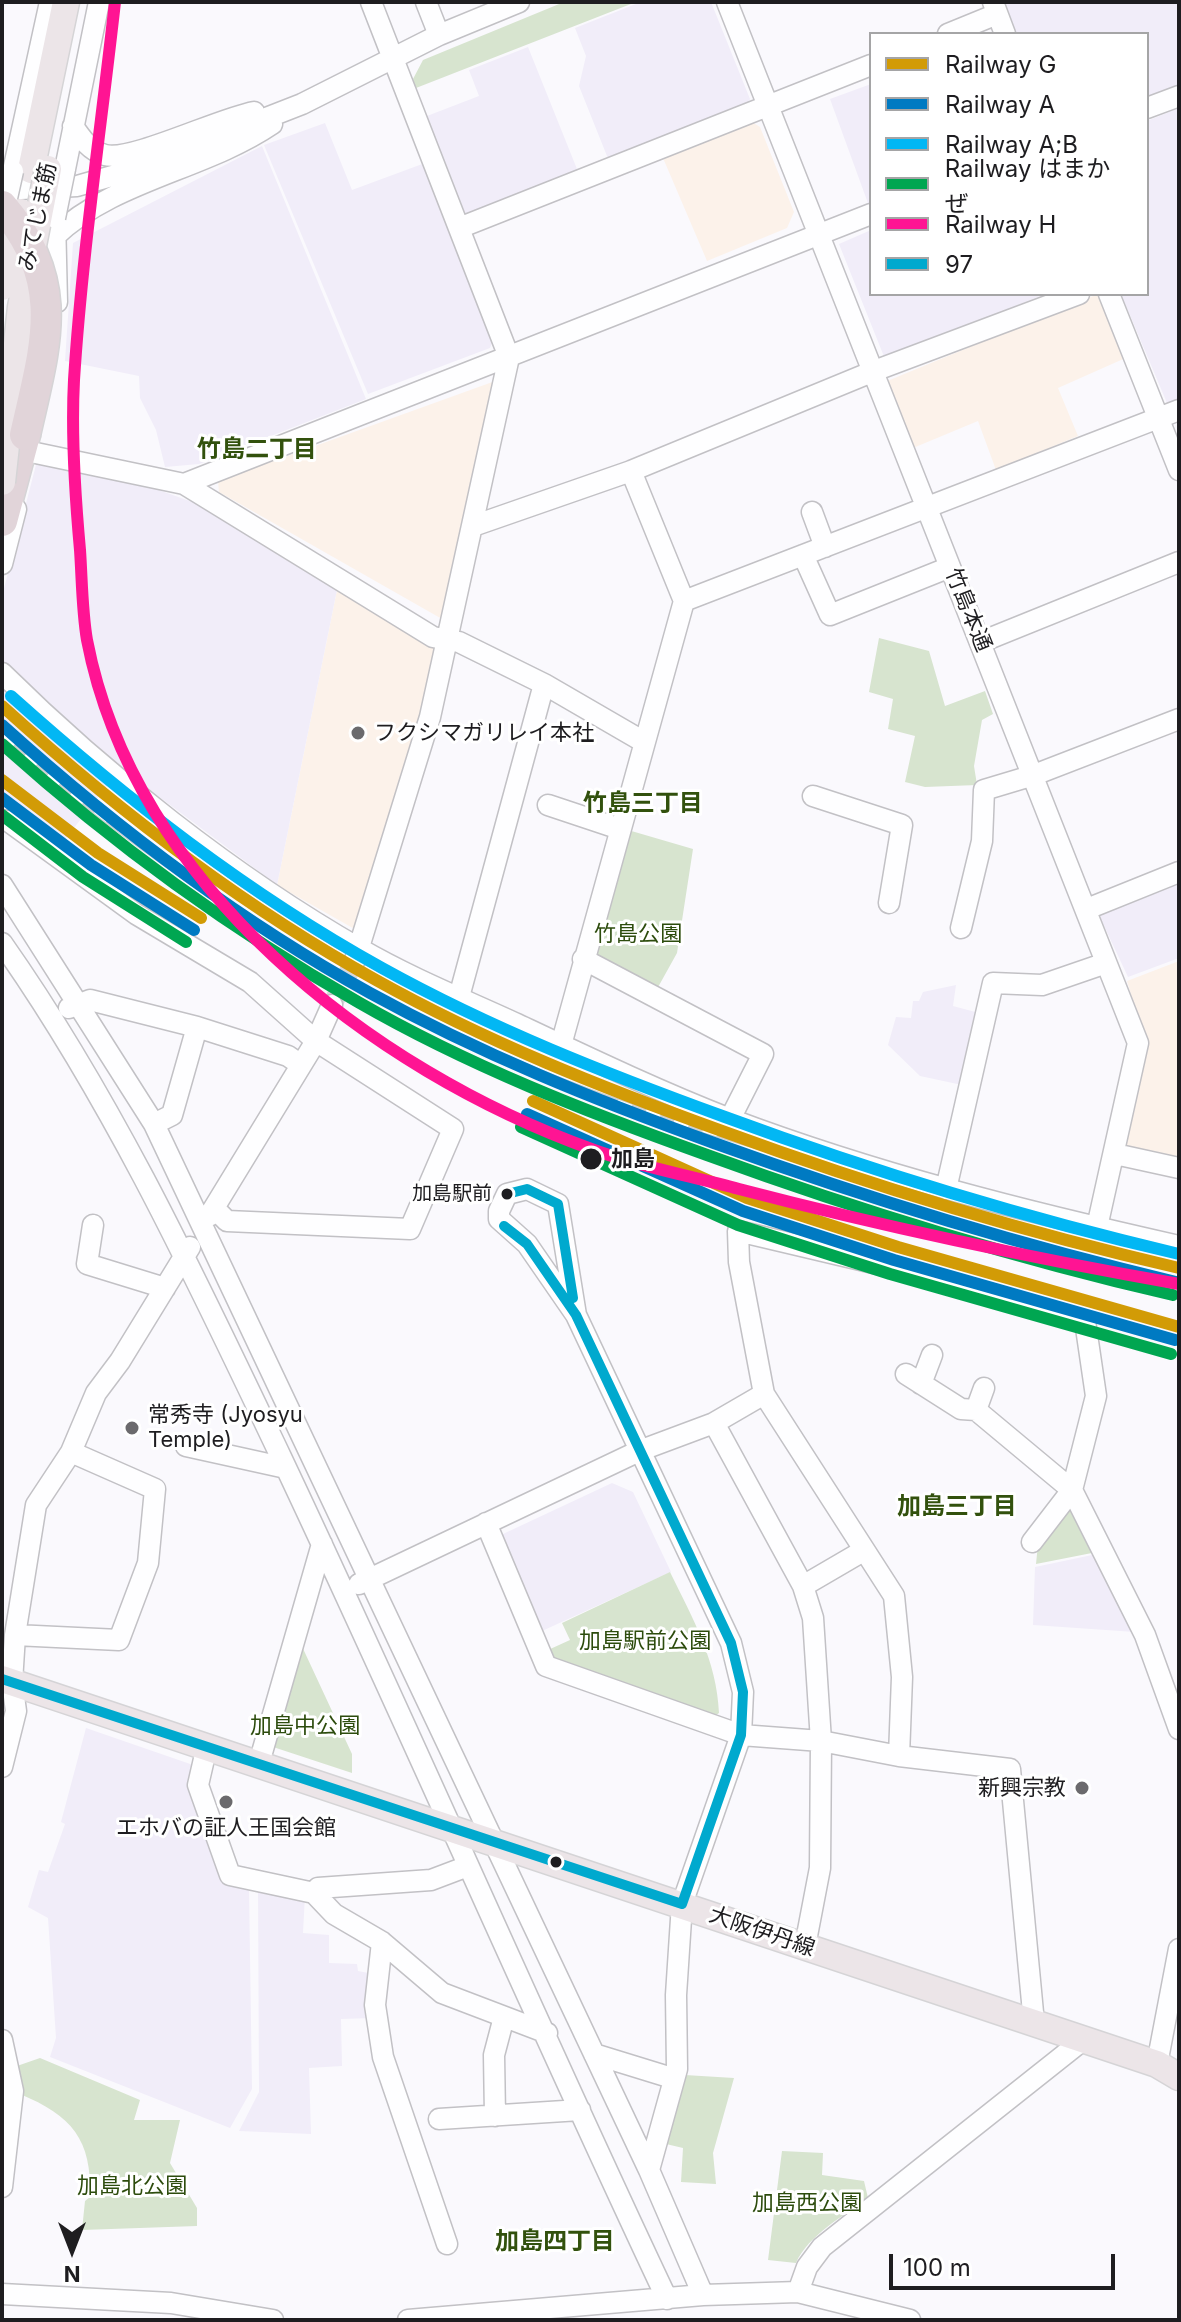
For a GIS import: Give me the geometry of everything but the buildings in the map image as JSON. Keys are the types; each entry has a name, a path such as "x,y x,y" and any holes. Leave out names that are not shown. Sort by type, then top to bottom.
{"highway":[{"path":"2,206 39,262 47,302 37,384 2,521"}],"main road":[{"name":"みてじま筋","path":"2,482 39,170 66,2"},
{"name":"みてじま筋","path":"2,287 39,170 84,2"},
{"name":"大阪伊丹線","path":"7,1680 1172,2069"}],"street":[{"path":"2,564 31,452 57,319 54,228 39,170 10,140 50,2"},
{"path":"2,221 73,126 99,2"},
{"path":"357,955 430,717 509,357 371,2"},
{"path":"426,2 439,35"},
{"path":"2,190 51,189 105,179 302,104 392,61 485,8 519,2"},
{"name":"竹島本通","path":"727,2 1138,1043 1097,1227"},
{"path":"952,32 995,8 1004,32"},
{"path":"459,228 869,66"},
{"path":"1149,107 1179,96"},
{"path":"73,126 94,150 115,156 228,117 302,104"},
{"path":"54,228 99,203 240,146 302,104"},
{"path":"184,484 869,215"},
{"path":"473,526 631,471 874,371 1074,296"},
{"path":"1110,296 1179,470"},
{"path":"684,601 1179,410"},
{"path":"31,452 184,484 433,637 449,638 544,684 644,742"},
{"path":"561,1045 684,601 631,471"},
{"path":"812,512 825,547"},
{"path":"803,555 830,615 950,567"},
{"path":"981,642 1179,562"},
{"path":"2,673 60,730 159,812 357,955 459,997 730,1119 946,1189 1179,1246"},
{"path":"459,997 544,684"},
{"path":"961,928 982,841 984,790 1034,775 1179,719"},
{"path":"813,796 902,825 889,903"},
{"path":"548,805 620,829"},
{"path":"2,820 136,914 250,982 316,1041 453,1129 410,1229 227,1221 214,1208"},
{"path":"1087,909 1179,872"},
{"path":"2,885 154,1124 649,2170 703,2295"},
{"path":"2,943 52,1014 185,1256 322,1544 449,1828 547,2033 620,2198 656,2307"},
{"path":"583,959 763,1054 730,1119"},
{"path":"946,1189 993,983 1042,985 1106,963"},
{"path":"52,1014 90,1000 197,1027 288,1056 301,1065"},
{"path":"2,1767 16,1711 7,1680 36,1505 71,1452 96,1393 185,1256 316,1041 332,1005"},
{"path":"154,1124 172,1115 197,1027"},
{"path":"1115,1154 1179,1168"},
{"path":"576,1315 558,1204 527,1189 507,1194 499,1219 527,1244 576,1315 731,1643 743,1692 741,1735 682,1904 676,1995 677,2069 672,2078 649,2170"},
{"path":"93,1225 87,1264 165,1288"},
{"path":"899,1756 902,1677 894,1596 764,1394 739,1262 738,1231 920,1274 1085,1321 1096,1396 1072,1490 1032,1542"},
{"path":"932,1355 913,1379 961,1409 976,1410 1072,1490 1145,1635 1179,1729"},
{"path":"976,1410 984,1388"},
{"path":"344,1593 639,1451 714,1423 764,1394"},
{"path":"714,1423 803,1586 813,1618 821,1741 820,1868 805,1946"},
{"path":"186,1446 286,1468"},
{"path":"15,1635 119,1640 148,1563 155,1489 71,1452"},
{"path":"486,1523 546,1666 741,1735 821,1741 899,1756 1010,1769 1034,2023"},
{"path":"259,1763 322,1544"},
{"path":"803,1586 863,1551"},
{"path":"207,1746 198,1785 230,1875 314,1893 334,1914 382,1942 442,1993 547,2033"},
{"path":"314,1893 318,1888 431,1880 468,1866"},
{"path":"382,1942 375,2005 383,2057 447,2244"},
{"path":"1172,2069 1179,1949"},
{"path":"495,2116 494,2055 504,2017"},
{"path":"2,2040 13,2091 2,2187"},
{"path":"798,2292 807,2267 822,2247 1083,2040"},
{"path":"594,2054 672,2078"},
{"path":"439,2119 580,2110"},
{"path":"408,2320 620,2311 656,2307 703,2295 798,2292 910,2320"},
{"path":"2,2294 171,2303 270,2320"}],"shaded area":[{"path":"641,2 711,2 750,99 747,106 609,161 579,86 586,56 575,28"},
{"path":"1003,2 1179,2 1179,93 1149,105 1149,32 1015,32"},
{"path":"528,47 579,174 471,216 465,213 427,116 479,96 469,70"},
{"path":"869,85 869,206 830,99"},
{"path":"1179,108 1179,398 1167,403 1122,296 1149,296 1149,120"},
{"path":"752,122 760,127 794,212 787,228 707,261 663,158"},
{"path":"325,123 352,190 425,163 494,338 490,348 368,394 264,145"},
{"path":"262,146 366,399 199,464 165,467 156,430 140,398 139,376 65,361 73,243"},
{"path":"869,231 869,296 1040,296 885,359 839,244"},
{"path":"1093,296 1099,296 1130,356 1058,388 1078,436 996,470 978,421 913,448 885,382"},
{"path":"498,380 442,619 219,492 218,481"},
{"path":"37,461 117,475 195,503 338,585 277,885 102,754 2,666 2,596"},
{"path":"338,585 444,647 358,931 277,885"},
{"path":"2,688 110,782 59,847 2,800"},
{"path":"1179,883 1179,958 1128,977 1098,913"},
{"path":"1179,961 1179,1161 1125,1150 1145,1042 1127,981"},
{"path":"956,985 953,1006 979,1013 962,1085 920,1076 888,1045 896,1017 911,1018 913,1001 919,1001 923,992"},
{"path":"612,1483 633,1492 671,1572 542,1631 501,1541 503,1534"},
{"path":"1097,1554 1135,1632 1033,1625 1035,1567"},
{"path":"86,1728 196,1766 191,1785 249,1889 252,2089 230,2128 50,2057 56,2038 48,1918 28,1907 39,1870 48,1872 65,1824 61,1822"},
{"path":"258,1887 305,1895 303,1933 329,1935 329,1963 357,1964 358,1971 374,1974 373,2018 341,2019 342,2066 309,2068 311,2134 239,2131 259,2092"}],"green space":[{"path":"564,2 636,2 416,88 413,79 423,60"},
{"path":"879,638 929,651 945,706 985,691 993,714 982,720 974,766 977,785 925,787 905,782 915,736 888,729 893,699 869,692"},
{"name":"竹島公園","path":"628,830 693,849 677,953 657,989 597,957 594,948"},
{"path":"1071,1503 1097,1552 1036,1564 1038,1544"},
{"name":"加島駅前公園","path":"670,1572 709,1658 719,1713 712,1718 553,1659 548,1650 570,1640 562,1623"},
{"name":"加島中公園","path":"299,1640 352,1754 352,1773 267,1745"},
{"name":"加島北公園","path":"40,2058 140,2100 134,2120 180,2120 170,2163 197,2208 197,2226 82,2230 85,2201 90,2197 90,2177 82,2145 66,2121 20,2094 17,2066"},
{"path":"685,2075 734,2078 713,2153 716,2184 681,2182 683,2148 666,2144"},
{"name":"加島西公園","path":"782,2151 823,2153 822,2175 864,2181 868,2198 818,2235 796,2263 768,2260"}],"tunnel":[{"path":"332,1005 355,960"}],"railway":[{"path":"2,736 69,791 209,893 356,984 510,1061 591,1093 776,1151"}],"rail line":[{"name":"H","path":"115,2 74,380 74,465 84,618 87,640 113,729 155,812 209,888 274,957 348,1018 427,1071 510,1115 594,1150 903,1229 1179,1284"},
{"name":"A;B","path":"11,696 143,808 236,876 332,939 465,1011 637,1084 837,1157 950,1193 1179,1254"},
{"name":"G","path":"2,706 135,819 228,888 326,951 460,1024 633,1098 835,1171 948,1207 1179,1268"},
{"name":"A","path":"2,725 88,800 224,903 370,993 454,1036 626,1110 828,1183 1001,1236 1176,1282"},
{"name":"はまかぜ","path":"2,744 129,849 218,914 310,974 442,1047 617,1122 822,1195 996,1249 1173,1295"},
{"name":"G","path":"2,780 98,853 201,918"},
{"name":"A","path":"2,798 91,865 194,930"},
{"name":"はまかぜ","path":"2,815 83,877 186,942"},
{"name":"G","path":"533,1101 747,1198 898,1247 1179,1327"},
{"name":"A","path":"527,1114 743,1211 894,1260 1175,1340"},
{"name":"はまかぜ","path":"521,1127 738,1225 890,1274 1171,1354"}],"transit line":[{"name":"97","path":"507,1194 527,1189 558,1204 573,1298"},
{"name":"97","path":"2,1679 682,1904 741,1735 743,1692 731,1643 576,1315 527,1244 504,1226"}],"place":[{"name":"フクシマガリレイ本社","path":"358,733"},
{"name":"加島","path":"591,1159"},
{"name":"加島駅前","path":"507,1194"},
{"name":"常秀寺 (Jyosyu Temple)","path":"132,1428"},
{"name":"新興宗教","path":"1082,1788"},
{"name":"エホバの証人王国会館","path":"226,1802"}],"district":[{"name":"竹島二丁目","path":"257,450"},
{"name":"竹島三丁目","path":"643,804"},
{"name":"加島三丁目","path":"957,1507"},
{"name":"加島四丁目","path":"555,2242"}]}
